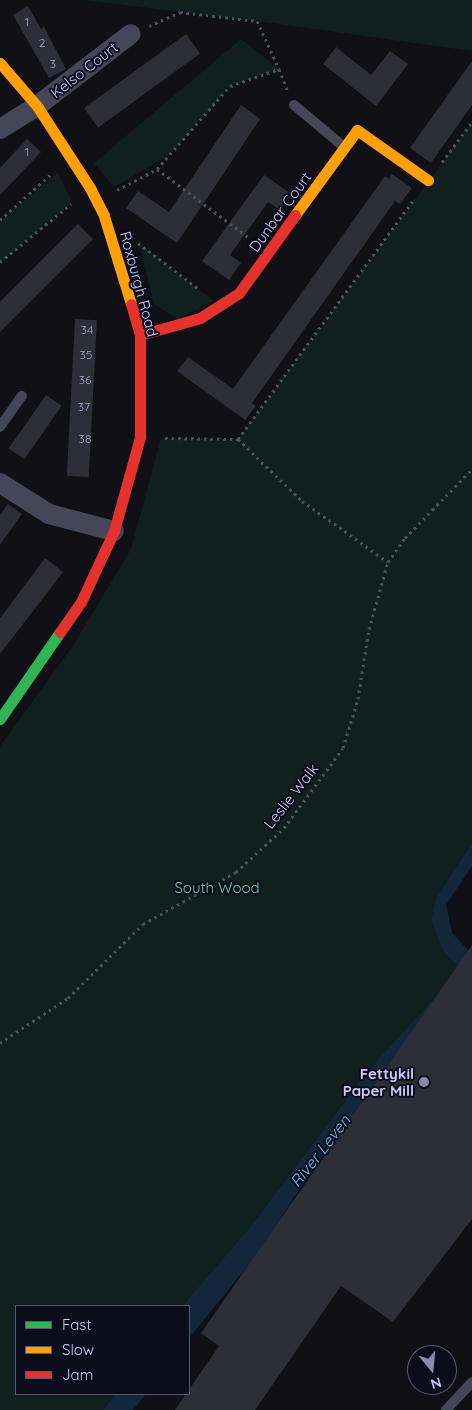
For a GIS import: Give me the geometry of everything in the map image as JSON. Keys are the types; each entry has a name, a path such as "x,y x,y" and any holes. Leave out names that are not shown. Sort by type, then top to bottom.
{"street":[{"name":"Kelso Court","path":"0,129 37,106 131,34"},
{"name":"Roxburgh Road","path":"0,63 37,106 90,188 104,216 140,335 140,437 114,531 81,602 0,719"},
{"name":"Dunbar Court","path":"140,335 200,318 239,293 357,130 428,180"},
{"path":"0,483 49,514 114,531"}],"lane":[{"path":"294,105 345,147"},
{"path":"0,428 22,396"},
{"path":"446,1410 472,1382"}],"path":[{"path":"131,34 180,12 257,21 294,105"},
{"path":"96,200 158,169 230,86 278,68"},
{"path":"238,439 472,122"},
{"path":"0,220 70,156"},
{"path":"158,169 269,252"},
{"path":"0,262 90,188"},
{"path":"132,238 219,306"},
{"path":"140,437 238,439 302,501 388,562"},
{"name":"Leslie Walk","path":"0,1043 68,998 144,924 236,872 284,828 343,748 358,699 369,629 388,562 417,525 472,469"}],"green space":[{"path":"84,0 472,0 472,51 272,23"},
{"path":"241,39 279,69 230,86 171,154 114,187 94,163"},
{"name":"South Wood","path":"472,123 472,843 436,898 431,919 444,953 461,969 372,1066 247,1231 183,1305 15,1305 15,1395 115,1395 103,1410 0,1410 0,746 72,647 131,549 161,438 238,439"},
{"path":"58,173 72,203 0,262 0,221"},
{"path":"139,243 214,301 177,319 154,304"}],"water":[{"name":"River Leven","path":"472,843 472,866 446,905 452,933 472,954 472,987 374,1094 314,1167 257,1255 190,1337 190,1305 183,1305 247,1231 372,1066 461,969 444,953 431,920 436,898"},
{"path":"115,1395 145,1395 133,1410 103,1410"}],"building":[{"path":"28,6 41,29 44,27 66,69 49,78 13,15"},
{"path":"186,34 200,53 98,127 84,108"},
{"path":"336,47 371,75 390,51 408,64 376,106 323,64"},
{"path":"472,61 472,105 431,163 410,148"},
{"path":"241,105 260,119 177,243 126,208 138,191 169,212"},
{"path":"27,139 41,152 0,195 0,168"},
{"path":"392,174 412,188 400,204 395,201 252,403 256,406 245,420 177,371 188,357 233,389 385,176 389,179"},
{"path":"264,175 291,194 280,210 268,202 230,255 241,263 229,280 202,261"},
{"path":"78,224 93,239 0,332 0,302"},
{"path":"75,319 97,320 89,477 67,476"},
{"path":"46,395 62,406 24,459 9,448"},
{"path":"8,504 22,514 0,545 0,515"},
{"path":"45,558 63,572 0,654 0,618"},
{"name":"Fettykil Paper Mill","path":"472,945 472,1219 393,1322 341,1286 255,1410 175,1410 185,1395 190,1395 190,1388 219,1346 201,1333"}],"traffic: fast":[{"path":"0,719 60,632"}],"traffic: slow":[{"path":"0,63 37,106 90,188 104,216 131,304"},
{"path":"295,215 357,130 428,180"}],"traffic: jam":[{"path":"140,335 200,318 239,293 295,215"},
{"path":"60,632 81,602 114,531 140,437 140,335 131,304"}],"place":[{"name":"Fettykil Paper Mill","path":"424,1082"}]}
